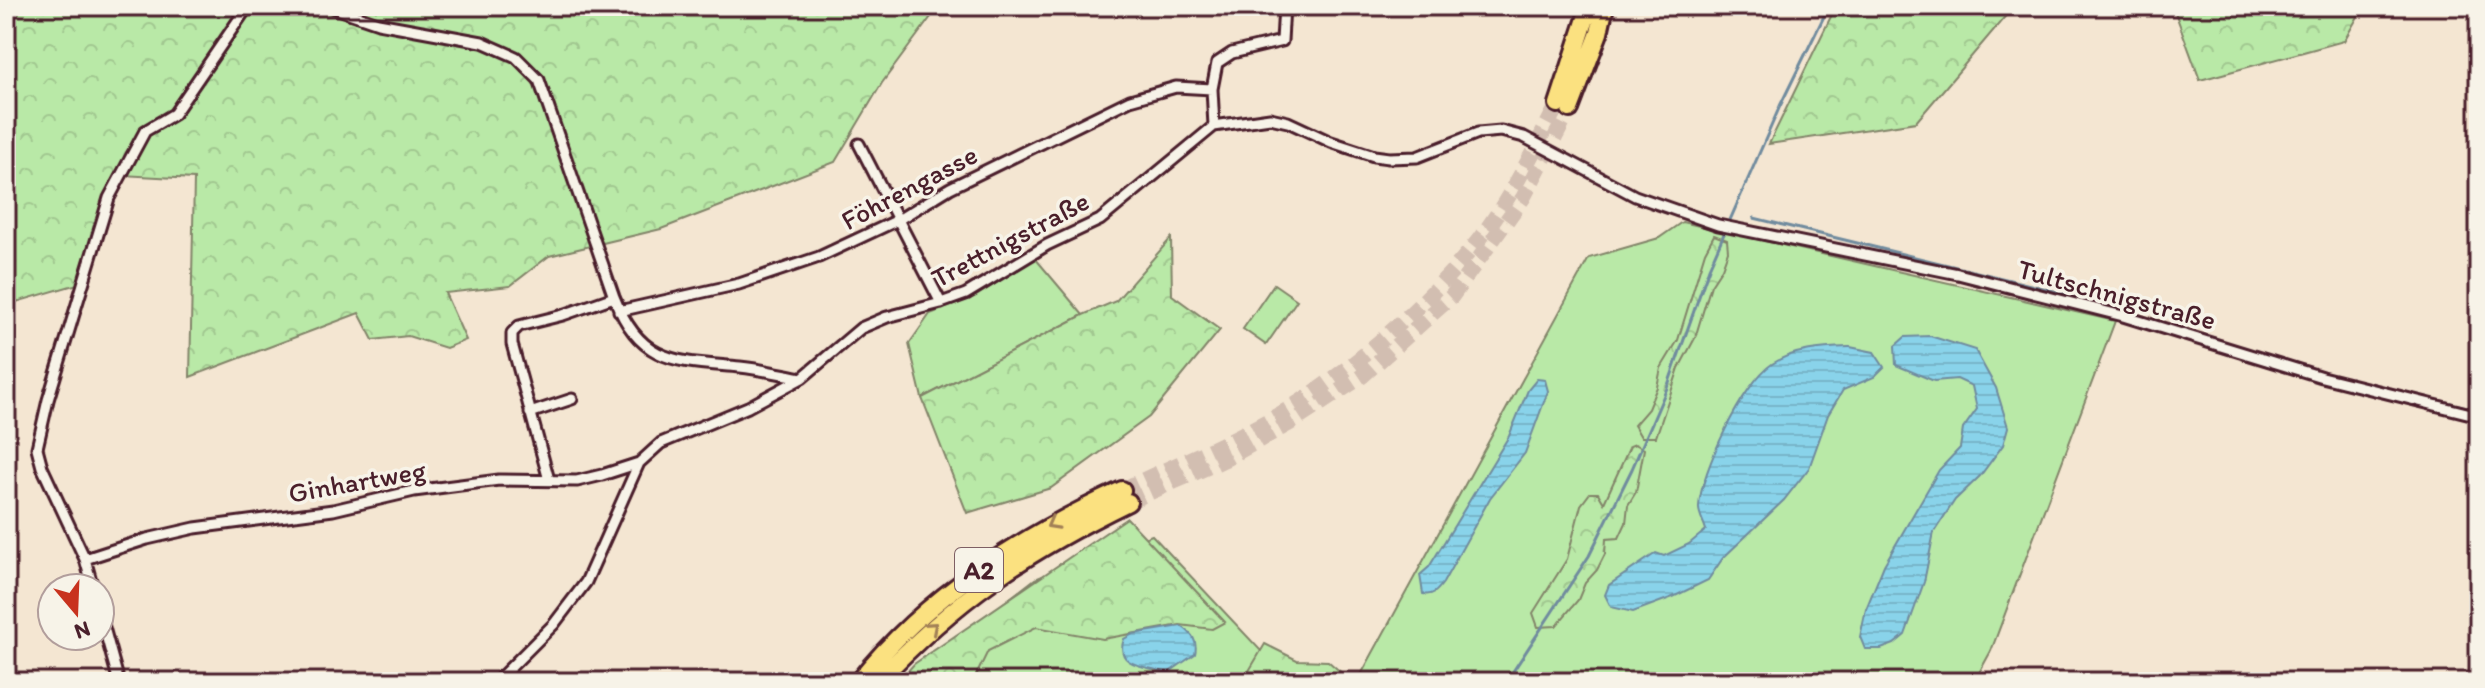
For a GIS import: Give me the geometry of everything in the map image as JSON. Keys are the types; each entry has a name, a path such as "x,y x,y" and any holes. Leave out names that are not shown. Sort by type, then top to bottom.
{"highway":[{"path":"1590,6 1564,106 1599,33 1605,6"},
{"name":"A2","path":"858,682 904,632 949,592 993,560 1076,511 1125,496 1005,569 919,638 877,682"}],"street":[{"path":"89,572 42,467 37,448 52,385 109,198 145,131 174,114 248,6"},
{"path":"328,6 378,23 482,42 516,57 539,80 627,327 637,338 672,360 744,367 802,378"},
{"path":"1214,126 1212,89 1217,63 1232,53 1282,41 1284,6"},
{"name":"Föhrengasse","path":"619,311 708,292 799,265 898,220 950,188 1130,100 1176,87 1212,89"},
{"name":"Tultschnigstraße","path":"1214,126 1270,118 1288,122 1331,142 1389,158 1424,155 1478,133 1501,131 1524,137 1635,196 1718,225 1958,274 2093,308 2322,377 2479,416"},
{"name":"Trettnigstraße","path":"639,463 671,437 748,407 802,378 861,328 977,289 1047,245 1100,220 1214,126"},
{"path":"859,144 941,303"},
{"path":"549,480 512,344 515,329 614,297"},
{"path":"530,413 572,399"},
{"path":"496,682 554,624 586,582 639,463"},
{"name":"Ginhartweg","path":"85,559 147,539 195,528 333,510 414,491 499,480 577,481 639,463"},
{"path":"111,652 116,682"}],"green space":[{"path":"6,6 939,6 882,83 835,162 661,229 549,256 510,286 445,293 466,340 446,348 408,336 373,340 359,313 190,377 194,179 122,175 88,281 6,305"},
{"path":"1836,6 2014,6 1916,122 1769,144"},
{"path":"2182,6 2364,6 2344,41 2200,80 2175,12"},
{"path":"1682,222 2115,321 1991,651 1974,682 1357,682 1589,258 1659,238"},
{"path":"1714,235 1727,240 1728,251 1722,268 1711,285 1695,338 1679,368 1656,437 1641,437 1634,425 1648,409 1661,368 1678,340 1705,252"},
{"path":"1171,238 1172,295 1220,330 1149,417 1051,488 967,513 922,398 1116,301"},
{"path":"1035,258 1083,315 922,398 909,344 930,314 976,296"},
{"path":"1274,284 1297,300 1266,345 1243,329"},
{"path":"1635,444 1644,449 1636,492 1628,505 1626,523 1619,538 1606,539 1605,554 1597,570 1556,626 1538,627 1533,613 1567,559 1581,505 1590,493 1598,493 1604,503 1630,446"},
{"path":"1127,518 1225,622 1212,629 1180,625 1103,639 1036,627 988,651 973,682 898,682 914,664"},
{"path":"1152,535 1260,650 1335,682 905,682 916,670 1035,579"},
{"path":"1265,644 1297,660 1328,661 1352,682 1231,682 1237,675 1246,676"}],"water":[{"path":"1930,336 1975,350 1996,388 2008,427 2003,445 1980,476 1955,500 1934,532 1924,582 1905,635 1881,649 1865,649 1860,637 1866,609 1884,565 1939,470 1960,448 1963,429 1977,409 1972,386 1957,379 1934,381 1896,365 1895,346 1905,337"},
{"path":"1850,347 1874,352 1884,367 1874,377 1843,390 1828,415 1809,468 1784,500 1723,558 1708,580 1633,612 1611,607 1605,595 1609,585 1656,553 1664,556 1689,544 1706,530 1699,509 1707,472 1725,429 1761,374 1772,364 1799,352"},
{"path":"1537,379 1545,380 1548,391 1525,453 1490,498 1443,583 1434,592 1423,594 1420,575 1429,567 1509,436 1528,390"},
{"path":"1181,626 1193,638 1195,654 1168,673 1136,665 1124,656 1124,639 1133,634"}],"waterway":[{"path":"1506,682 1589,556 1632,469 1667,388 1709,268 1780,106 1829,6"},
{"path":"1754,218 2047,289 2339,377"},
{"path":"2370,384 2479,410"}],"tunnel":[{"path":"1122,490 1287,410 1364,355 1414,311 1490,225 1558,104"},
{"path":"1128,502 1225,459 1297,419 1362,376 1452,296 1523,198 1570,109"}]}
